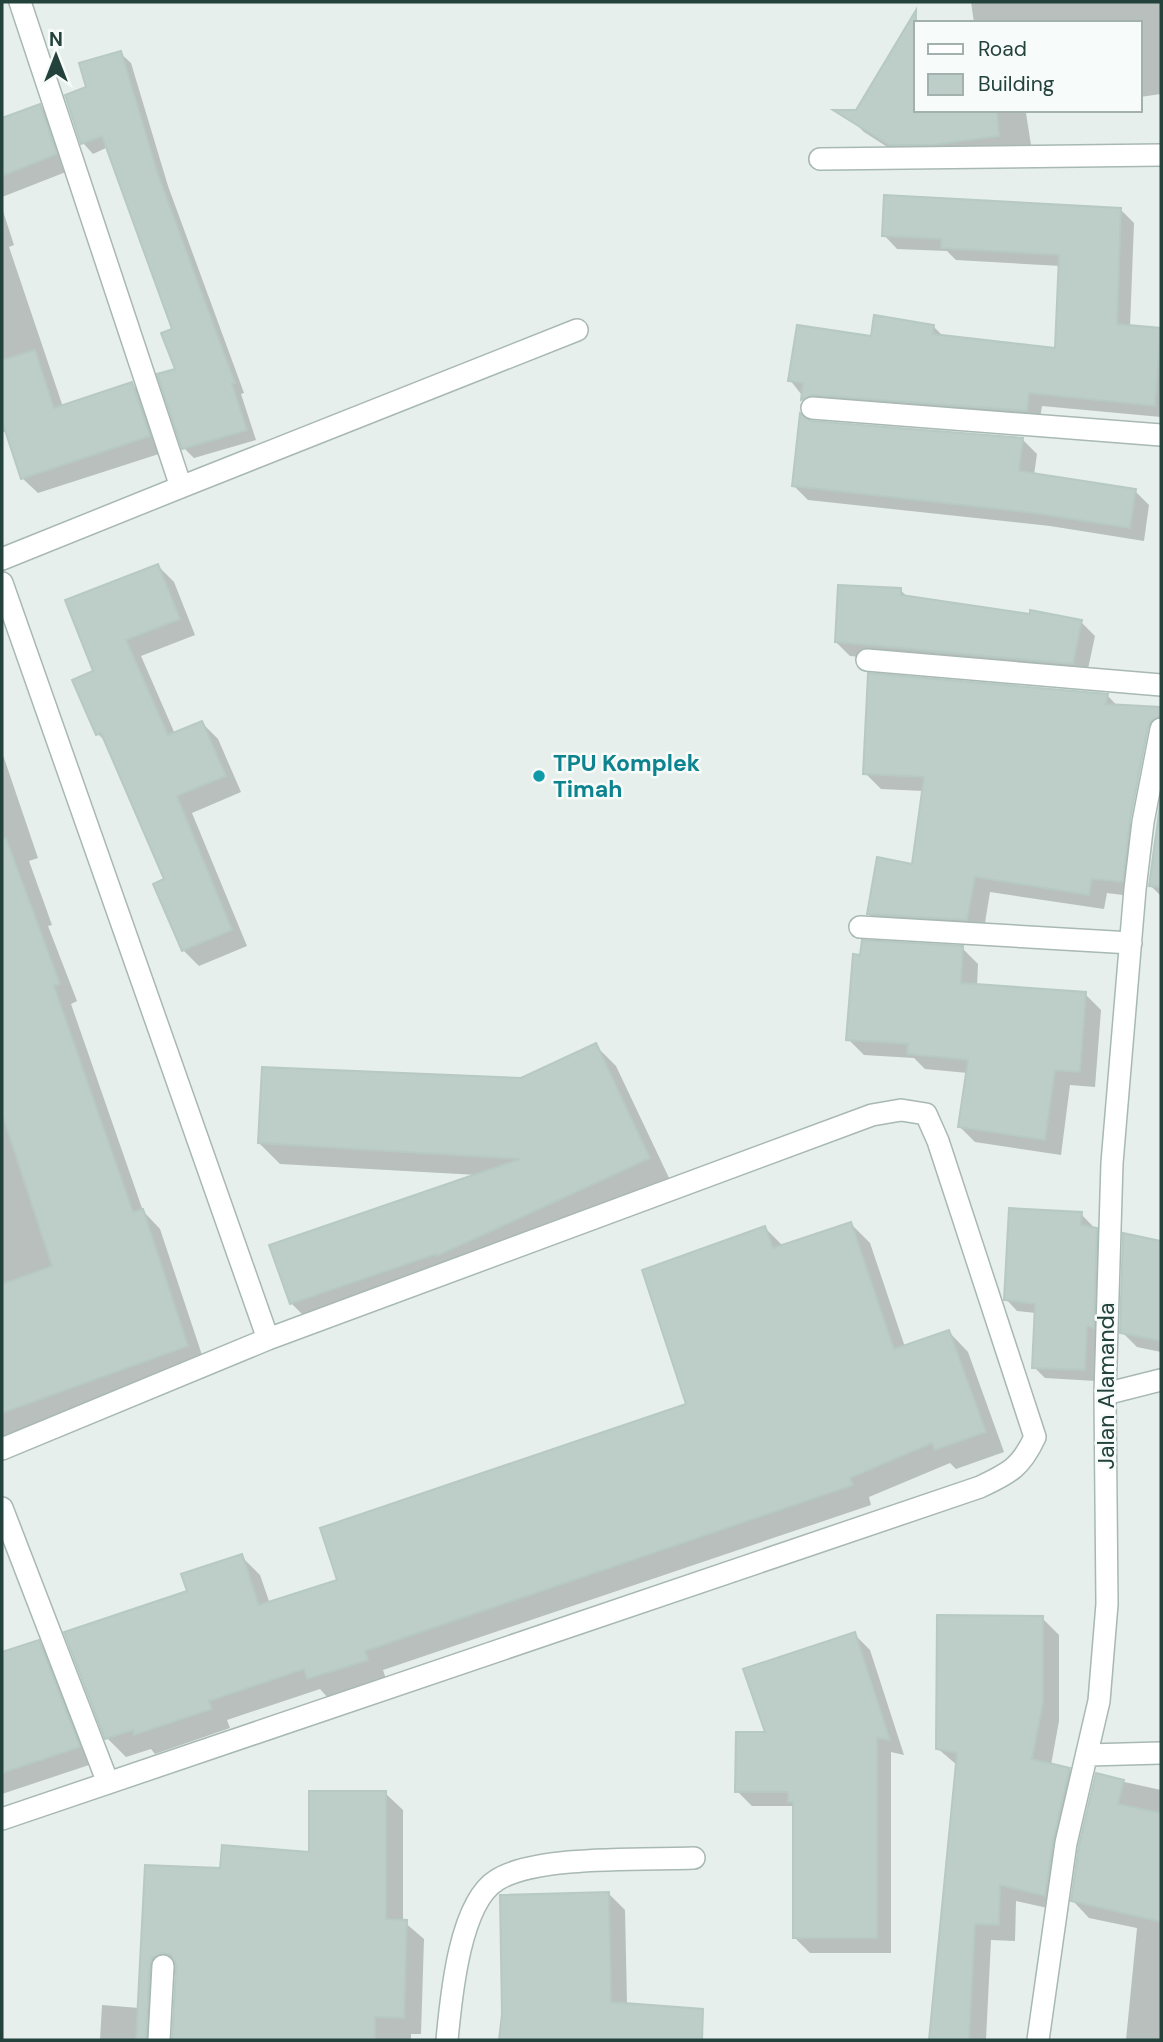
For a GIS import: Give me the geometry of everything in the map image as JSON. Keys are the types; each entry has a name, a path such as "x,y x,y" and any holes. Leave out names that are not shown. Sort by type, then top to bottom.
{"street":[{"path":"20,2 181,487"},
{"path":"820,159 1161,155"},
{"path":"2,559 577,330"},
{"path":"812,408 1161,435"},
{"path":"2,583 268,1339"},
{"path":"867,660 1161,685"},
{"name":"Jalan Alamanda","path":"1038,2040 1066,1843 1099,1701 1107,1604 1105,1394 1111,1188 1131,943 1152,823 1161,729"},
{"path":"860,927 1131,943"},
{"path":"2,1449 268,1339 872,1115 913,1110 926,1114 938,1141 1035,1437 1024,1461 1008,1474 981,1487 2,1819"},
{"path":"1105,1394 1161,1380"},
{"path":"2,1508 108,1783"},
{"path":"1088,1755 1161,1753"},
{"path":"446,2040 455,1967 471,1913 495,1880 534,1867 694,1858"},
{"path":"159,2040 163,1966"}],"building":[{"path":"916,10 914,112 997,112 999,136 933,145 889,145 833,110 856,110"},
{"path":"121,51 158,174 235,383 232,384 247,430 182,449 157,374 175,369 161,333 172,329 102,136 81,144 65,95 86,87 79,63"},
{"path":"40,104 57,154 2,176 2,118"},
{"path":"884,195 1121,208 1117,324 1161,328 1155,406 1029,393 1027,411 813,395 801,400 803,383 788,381 797,325 871,336 874,315 934,325 933,334 1055,348 1059,255 941,248 941,239 882,236"},
{"path":"35,350 54,408 132,382 150,436 21,479 2,421 2,360"},
{"path":"800,413 811,421 1023,438 1019,471 1136,489 1130,528 1034,513 792,486"},
{"path":"158,564 180,619 126,640 168,735 202,721 226,776 177,796 232,930 182,951 153,884 164,879 101,733 96,735 72,680 93,671 65,600"},
{"path":"838,585 901,588 901,595 1030,614 1030,610 1082,620 1073,664 835,642"},
{"path":"868,673 1108,694 1106,704 1161,707 1161,716 1152,720 1148,727 1130,820 1123,882 1092,879 1089,895 975,877 967,920 867,914 877,857 912,864 924,777 863,774"},
{"path":"1161,797 1161,887 1149,886"},
{"path":"6,838 60,984 54,986 133,1212 143,1209 188,1346 2,1413 2,1284 52,1266 2,1114 2,839"},
{"path":"862,940 963,946 961,983 1086,992 1080,1072 1055,1070 1045,1140 958,1127 968,1060 907,1054 908,1044 846,1040 853,954 860,955"},
{"path":"596,1043 650,1158 437,1256 436,1254 290,1304 269,1245 520,1159 258,1143 262,1067 521,1078"},
{"path":"1009,1208 1082,1212 1081,1225 1097,1228 1094,1328 1087,1326 1085,1370 1032,1368 1035,1304 1004,1300"},
{"path":"851,1222 894,1349 949,1330 986,1432 935,1450 932,1443 850,1478 853,1485 365,1651 368,1660 307,1679 304,1669 209,1701 212,1709 134,1735 133,1730 105,1739 64,1632 187,1591 181,1574 242,1554 259,1605 337,1580 320,1528 686,1404 642,1270 765,1226 773,1248"},
{"path":"1123,1233 1161,1241 1161,1341 1120,1333"},
{"path":"937,1615 1043,1616 1043,1703 1032,1759 1070,1768 1053,1840 1045,1896 1000,1885 999,1925 975,1924 969,2040 929,2040 957,1753 936,1749"},
{"path":"855,1632 890,1740 877,1738 877,1938 793,1938 793,1802 788,1802 788,1792 735,1792 736,1732 765,1732 743,1669"},
{"path":"39,1640 80,1747 2,1773 2,1652"},
{"path":"1096,1773 1124,1780 1118,1804 1161,1813 1161,1922 1071,1901 1079,1845"},
{"path":"309,1791 386,1791 386,1919 407,1920 404,2018 375,2017 375,2040 172,2040 176,1966 171,1955 163,1953 152,1958 150,1965 146,2040 136,2040 145,1865 220,1868 222,1845 309,1852"},
{"path":"609,1892 611,2002 703,2009 702,2040 499,2040 502,2014 500,1895"}],"place":[{"name":"TPU Komplek Timah","path":"539,776"}]}
